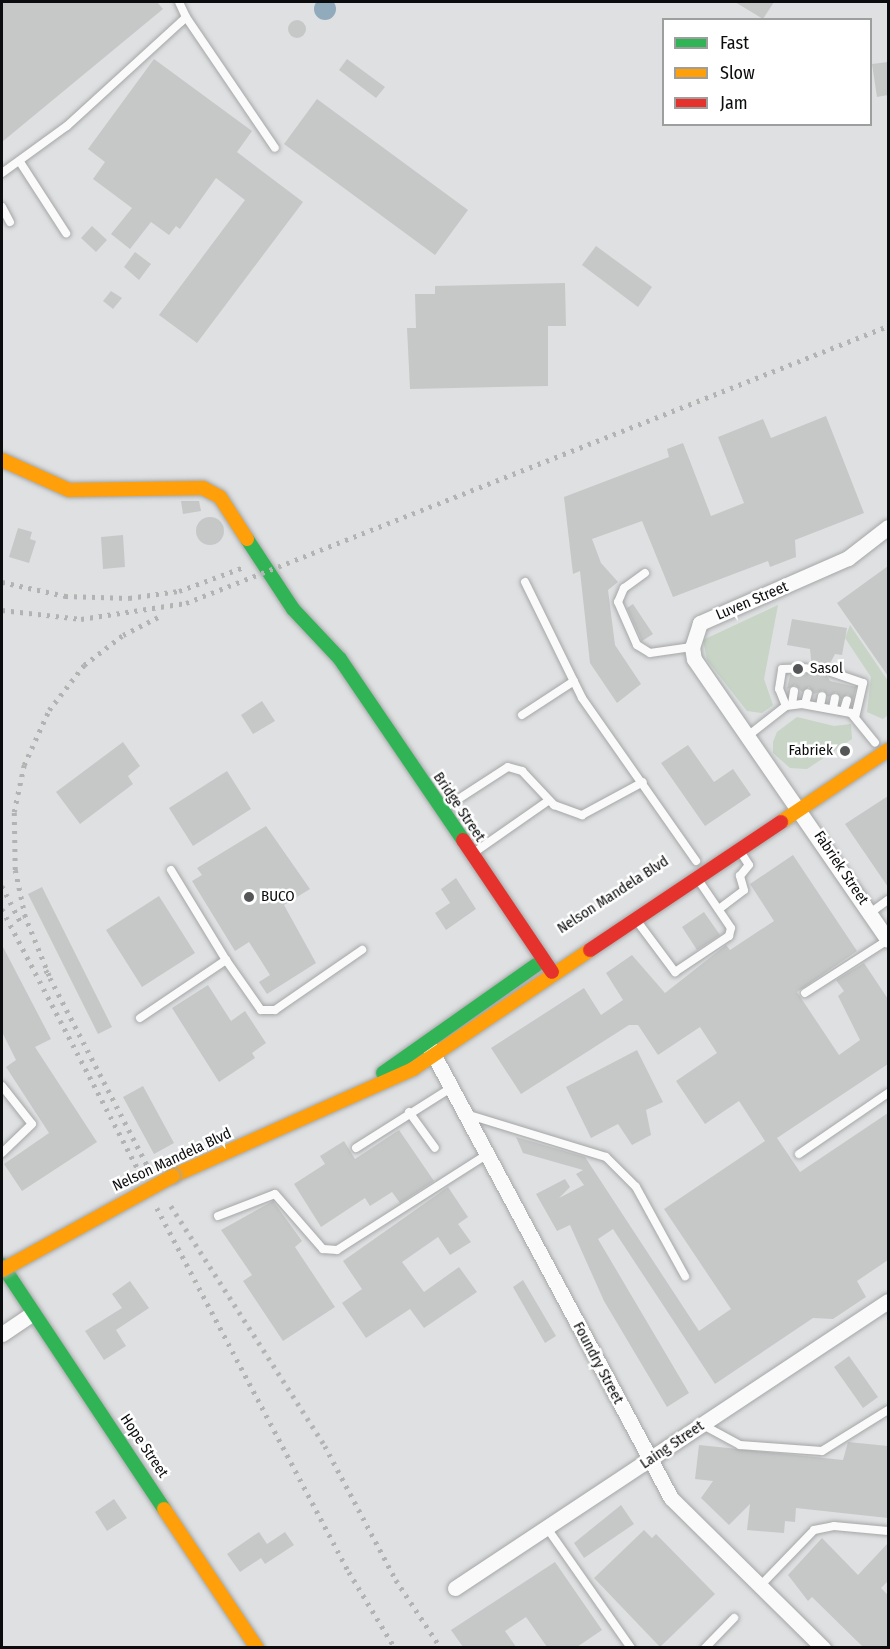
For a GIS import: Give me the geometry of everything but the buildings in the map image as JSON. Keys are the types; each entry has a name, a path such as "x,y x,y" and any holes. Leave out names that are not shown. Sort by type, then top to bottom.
{"street":[{"name":"Bridge Street","path":"2,460 69,490 212,491 241,522 293,609 340,659 471,854 549,957 552,972"},
{"name":"Luven Street","path":"692,647 700,623 848,558 888,527"},
{"path":"692,647 694,659 797,802"},
{"name":"Nelson Mandela Blvd","path":"2,1270 88,1218 434,1055 552,972 739,849 797,802 888,735"},
{"name":"Nelson Mandela Blvd","path":"582,935 696,861 888,750"},
{"name":"Fabriek Street","path":"797,802 888,940"},
{"name":"Nelson Mandela Blvd","path":"355,1093 425,1040 549,957"},
{"name":"Foundry Street","path":"425,1040 650,1461 684,1516 823,1647"},
{"name":"Hope Street","path":"2,1264 257,1647"},
{"name":"Laing Street","path":"455,1588 650,1461 888,1301"},
{"path":"2,1334 33,1313"}],"lane":[{"path":"179,2 186,17 275,148"},
{"path":"2,173 67,126 186,17"},
{"path":"20,162 66,233"},
{"path":"2,207 10,222"},
{"path":"645,573 624,588 618,602 637,645 650,652 692,647"},
{"path":"525,582 574,681 696,861"},
{"path":"789,705 779,689 782,669 801,669"},
{"path":"836,676 852,676 863,683 855,717"},
{"path":"850,684 852,676"},
{"path":"522,715 574,681"},
{"path":"789,705 794,691"},
{"path":"805,704 808,693"},
{"path":"820,706 822,696"},
{"path":"833,708 835,698"},
{"path":"844,710 847,700"},
{"path":"749,735 789,705 805,704 844,710 855,717 875,744"},
{"path":"442,810 511,767 522,771 548,801 567,812 591,814 643,782"},
{"path":"471,854 548,801"},
{"path":"718,909 744,890 740,876 749,865 739,849"},
{"path":"171,870 226,960 268,1012 362,950"},
{"path":"634,918 671,970 678,972 729,936 731,928 697,877"},
{"path":"870,913 888,900"},
{"path":"805,993 888,940"},
{"path":"140,1018 226,960"},
{"path":"2,1086 32,1124 2,1152"},
{"path":"356,1148 409,1112 451,1088"},
{"path":"799,1154 888,1093"},
{"path":"409,1112 435,1148"},
{"path":"464,1113 606,1157 636,1187 685,1276"},
{"path":"218,1216 275,1194 323,1249 337,1250 486,1155"},
{"path":"703,1425 729,1443 822,1451 888,1410"},
{"path":"547,1528 629,1644 636,1647"},
{"path":"759,1587 814,1530 888,1532"},
{"path":"705,1647 734,1618"}],"green space":[{"path":"778,605 764,679 773,705 762,713 747,711 707,660 703,640"},
{"path":"850,625 888,681 888,715 883,719 867,712 871,677 845,638"},
{"path":"797,717 834,726 851,724 852,739 807,769 790,768 773,753 773,742 777,732"}],"water":[{"path":"320,-1 330,-1 336,5 336,13 329,20 321,20 314,13 314,5"}],"railway":[{"path":"2,610 81,619 186,603 888,326"},
{"path":"2,582 65,596 129,598 179,591 244,567"},
{"path":"49,976 25,917 15,870 14,812 24,765 49,710 84,665 123,635 162,615"},
{"path":"2,886 21,923"},
{"path":"2,909 142,1177"},
{"path":"46,970 150,1171"},
{"path":"171,1206 325,1446 396,1580 441,1648"},
{"path":"157,1208 349,1572 395,1648"}],"traffic: fast":[{"path":"247,539 293,609 340,659 463,840"},
{"path":"383,1073 536,965"},
{"path":"2,1265 164,1509"}],"traffic: slow":[{"path":"2,460 69,490 203,488 220,497 247,539"},
{"path":"781,822 888,750"},
{"path":"173,1176 413,1069 590,950"},
{"path":"2,1270 173,1176"},
{"path":"164,1509 257,1648"}],"traffic: jam":[{"path":"590,950 781,822"},
{"path":"463,840 552,972"}],"place":[{"name":"Sasol","path":"798,669"},
{"name":"Fabriek","path":"845,751"},
{"name":"BUCO","path":"249,897"}]}
